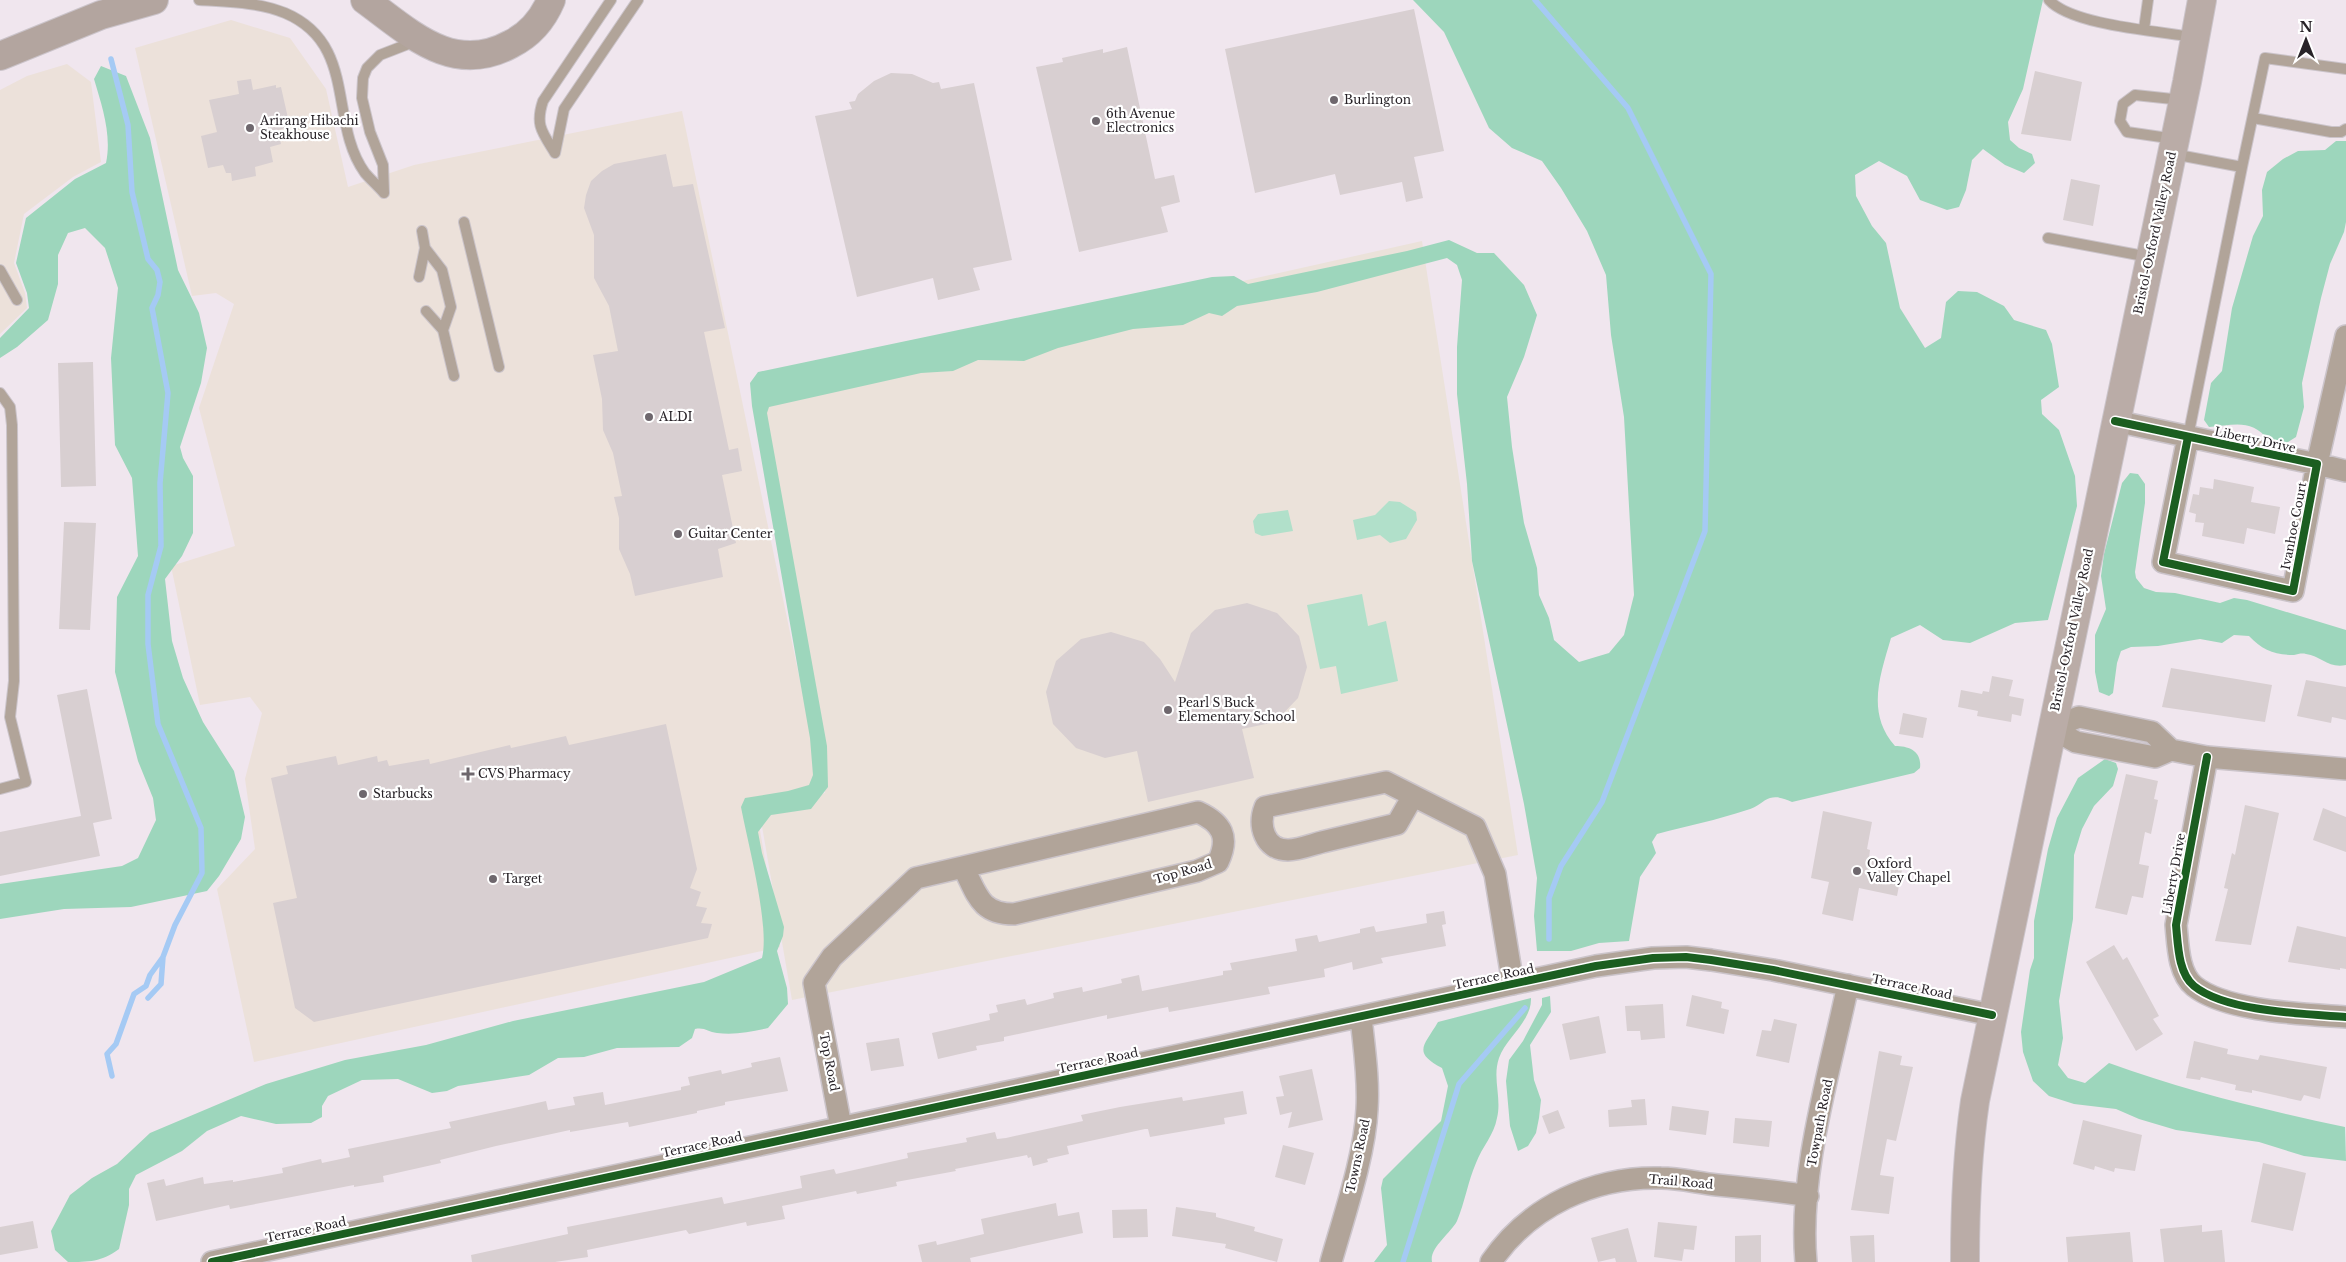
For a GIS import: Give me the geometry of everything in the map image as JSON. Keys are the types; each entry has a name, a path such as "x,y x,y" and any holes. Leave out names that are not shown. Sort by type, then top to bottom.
{"main road":[{"path":"0,56 84,21 154,0"},
{"path":"366,0 420,40 451,54 473,56 500,50 526,34 537,23 551,0"},
{"name":"Bristol-Oxford Valley Road","path":"1965,1262 1968,1148 1992,1015 2183,100 2202,0"}],"street":[{"path":"2318,464 2346,336"},
{"name":"Liberty Drive","path":"2115,421 2346,471"},
{"name":"Ivanhoe Court","path":"2188,436 2162,562 2293,591 2318,464"},
{"path":"2051,728 2079,717 2152,732 2171,750 2207,757 2346,769"},
{"name":"Liberty Drive","path":"2207,757 2176,925 2179,953 2184,970 2193,985 2220,1000 2282,1012 2346,1017"},
{"path":"1413,796 1397,824 1311,845 1287,850 1275,846 1266,838 1262,830 1261,818 1265,807 1386,782 1475,827 1495,874 1513,984"},
{"name":"Top Road","path":"841,1127 814,983 832,957 916,878 963,867 1198,812 1210,818 1220,827 1224,849 1218,862 1197,871 1014,914 1001,914 985,907 963,867"},
{"name":"Terrace Road","path":"212,1262 1596,966 1654,958 1686,957 1737,963 1992,1015"},
{"name":"Towpath Road","path":"1806,1262 1808,1196 1818,1124 1848,985"},
{"name":"Towns Road","path":"1331,1262 1364,1134 1368,1110 1367,1075 1361,1017"},
{"name":"Trail Road","path":"1491,1262 1516,1231 1536,1215 1585,1189 1618,1180 1662,1178 1808,1196"}],"lane":[{"path":"199,0 248,4 277,11 300,21 319,37 332,58 337,72 350,137 356,153 365,173 384,193 383,165 370,132 362,98 363,78 367,68 380,55 420,40"},
{"path":"611,0 543,101 538,116 540,128 555,153 564,109 638,0"},
{"path":"2049,0 2057,8 2082,20 2195,38"},
{"path":"2144,29 2148,0"},
{"path":"2188,436 2265,58 2346,69"},
{"path":"2183,100 2135,95 2123,104 2120,121 2127,132 2242,167"},
{"path":"2253,118 2331,132 2341,132 2346,129"},
{"path":"464,222 499,367"},
{"path":"419,277 425,248 422,231"},
{"path":"2048,238 2150,258"},
{"path":"425,248 442,270 451,307 443,330"},
{"path":"0,270 17,300"},
{"path":"426,311 443,330 454,376"},
{"path":"0,394 10,408 12,425 14,681 10,717 26,782 0,789"}],"shaded area":[{"path":"231,20 290,38 326,89 348,187 414,165 682,111 823,792 756,807 780,947 254,1062 217,889 255,849 245,779 262,713 250,697 200,705 171,566 235,546 199,408 234,304 216,293 192,296 135,48"},
{"path":"67,64 91,82 101,162 73,177 24,214 14,263 25,293 27,308 0,334 0,90 27,76"},
{"path":"1422,241 1518,855 792,1000 759,809 825,793 760,389"}],"green space":[{"path":"1413,0 2043,0 2023,89 2008,122 2010,140 2019,148 2032,154 2035,163 2024,173 2005,165 1983,149 1972,160 1966,190 1959,207 1947,210 1920,200 1907,176 1879,161 1855,175 1856,196 1872,226 1886,243 1900,308 1925,348 1941,338 1946,302 1958,291 1977,292 2004,306 2014,320 2046,330 2052,344 2059,387 2041,400 2042,414 2059,430 2075,476 2077,506 2048,620 2015,623 1970,643 1943,640 1920,625 1891,638 1878,694 1881,721 1886,733 1895,746 1910,748 1917,754 1920,768 1914,773 1792,802 1773,797 1747,810 1657,834 1652,842 1656,853 1640,877 1629,941 1599,943 1571,951 1537,951 1534,916 1537,878 1524,804 1472,561 1467,484 1457,394 1457,347 1462,280 1457,265 1447,258 1317,292 1237,306 1222,316 1209,313 1183,325 1133,329 1058,348 1024,361 978,360 953,371 921,373 769,407 767,413 827,746 828,787 811,809 771,815 758,832 762,853 784,927 783,936 777,951 787,988 788,1004 768,1028 730,1034 695,1029 692,1038 679,1047 617,1048 584,1057 558,1058 529,1075 458,1086 447,1091 432,1093 398,1079 362,1080 328,1096 322,1106 322,1117 311,1123 276,1124 241,1116 207,1131 182,1151 136,1175 129,1189 129,1205 119,1249 101,1259 75,1262 68,1262 55,1250 51,1231 70,1195 92,1178 117,1164 150,1133 266,1084 345,1060 426,1045 513,1021 704,982 762,958 764,944 761,906 741,807 745,798 788,791 809,785 813,775 810,738 752,406 750,383 758,372 1212,277 1234,276 1248,284 1407,251 1449,240 1477,253 1494,253 1524,285 1537,315 1524,357 1507,397 1512,447 1524,523 1537,568 1539,595 1549,618 1554,640 1579,662 1609,653 1624,635 1634,595 1624,417 1611,335 1606,275 1587,231 1561,188 1542,161 1512,148 1489,128 1444,32"},
{"path":"101,66 126,76 150,138 178,270 199,313 207,348 201,383 180,447 183,458 193,476 193,533 182,556 165,579 172,641 183,678 203,722 234,771 245,817 241,839 219,876 207,891 131,907 64,909 0,919 0,884 122,866 138,858 156,820 153,798 138,761 115,672 117,597 138,556 132,478 115,445 111,358 118,288 105,248 85,228 68,233 58,255 58,284 48,320 17,347 0,358 0,338 29,308 27,293 16,263 26,218 75,179 106,163 108,152 107,131 94,79"},
{"path":"2336,141 2346,141 2346,222 2344,232 2330,264 2321,298 2302,383 2304,407 2296,437 2285,444 2269,441 2263,434 2249,426 2234,424 2209,427 2204,420 2211,383 2222,371 2232,308 2253,236 2263,216 2262,190 2267,172 2283,159 2298,151 2325,150"},
{"path":"2130,473 2138,474 2145,484 2145,503 2135,572 2136,578 2144,588 2156,592 2175,593 2220,603 2234,598 2247,600 2346,630 2346,665 2330,664 2311,655 2275,653 2259,645 2249,636 2234,635 2222,643 2200,639 2158,646 2131,647 2121,651 2117,663 2113,693 2109,696 2099,692 2095,672 2095,635 2106,609 2101,576 2104,554 2122,483"},
{"path":"1389,501 1400,502 1416,512 1417,520 1406,539 1390,543 1380,535 1357,540 1353,520 1375,515"},
{"path":"1288,510 1293,531 1262,536 1255,533 1253,521 1258,514"},
{"path":"1362,594 1368,626 1386,621 1398,681 1341,694 1336,666 1320,669 1307,605"},
{"path":"2105,759 2116,763 2118,769 2113,786 2094,806 2082,829 2074,855 2073,919 2059,1001 2063,1038 2058,1065 2068,1078 2085,1083 2109,1063 2226,1099 2345,1127 2346,1161 2304,1156 2259,1142 2176,1130 2139,1119 2116,1109 2074,1104 2049,1096 2033,1081 2023,1052 2021,1032 2030,970 2034,958 2034,921 2048,849 2057,818 2078,778"},
{"path":"1550,996 1551,1012 1530,1045 1534,1080 1541,1100 1536,1133 1528,1146 1518,1151 1510,1126 1506,1081 1509,1060 1523,1041 1542,1005 1542,998"},
{"path":"1531,998 1530,1006 1523,1022 1507,1043 1499,1058 1496,1073 1498,1110 1495,1124 1473,1170 1457,1221 1437,1246 1432,1262 1374,1262 1387,1245 1381,1188 1383,1179 1441,1121 1448,1086 1442,1068 1424,1053 1425,1043 1438,1022"}],"building":[{"name":"Burlington","path":"1414,9 1444,151 1414,157 1423,198 1406,202 1402,182 1340,195 1335,174 1255,193 1225,49"},
{"name":"6th Avenue Electronics","path":"1127,47 1155,179 1174,175 1180,202 1161,207 1168,232 1079,252 1036,67 1063,62 1062,58 1103,49 1103,53"},
{"path":"2035,71 2082,82 2071,141 2021,134"},
{"path":"891,73 912,74 933,83 939,82 941,89 974,83 1012,260 973,268 980,290 938,300 933,278 857,297 815,116 852,109 849,102 855,101 858,94 874,81"},
{"name":"Arirang Hibachi Steakhouse","path":"251,79 253,90 276,85 276,88 281,87 290,127 278,130 281,144 270,147 273,162 255,167 256,176 232,181 231,173 226,173 223,165 208,168 201,136 217,132 209,100 239,94 237,81"},
{"path":"666,154 673,187 693,184 725,328 704,332 729,450 738,448 742,471 722,475 736,543 718,549 723,577 635,596 630,574 619,549 619,518 614,497 622,496 613,453 603,430 602,399 593,355 618,351 609,306 594,278 594,235 584,208 591,181 602,171 614,164"},
{"path":"2071,179 2100,185 2093,226 2063,220"},
{"path":"93,362 96,486 61,487 58,363"},
{"path":"2214,479 2254,487 2251,502 2280,507 2275,534 2247,528 2244,544 2202,536 2204,523 2195,522 2196,514 2189,512 2193,494 2199,495 2200,487 2213,489"},
{"path":"64,522 96,523 90,630 59,629"},
{"name":"Pearl S Buck Elementary School","path":"1247,603 1277,613 1299,636 1307,667 1298,698 1275,722 1242,729 1254,778 1148,802 1137,751 1105,758 1076,748 1053,724 1046,692 1056,661 1081,639 1111,632 1144,642 1160,659 1175,682 1191,633 1215,610"},
{"path":"2171,668 2272,685 2265,722 2162,707"},
{"path":"1992,676 2013,680 2009,696 2024,699 2021,716 2012,714 2011,722 1977,716 1978,711 1958,707 1961,690 1982,694 1983,691 1989,692"},
{"path":"2306,680 2346,687 2346,720 2332,717 2331,723 2297,716"},
{"path":"87,689 112,819 93,823 100,856 0,876 0,832 81,816 57,695"},
{"path":"1903,713 1927,718 1923,738 1899,734"},
{"name":"Target","path":"666,724 697,869 690,888 701,892 696,906 707,908 701,923 712,924 708,938 314,1022 295,1008 273,903 297,898 271,778 288,774 286,766 336,756 338,765 377,756 378,762 387,760 389,766 429,759 430,764 510,745 511,748 566,736 569,745"},
{"path":"2126,774 2158,781 2154,799 2158,800 2151,834 2145,832 2139,864 2149,866 2143,898 2132,896 2127,915 2095,908"},
{"path":"2245,805 2279,813 2251,945 2215,941 2228,889 2224,888 2232,853 2235,855"},
{"path":"2323,808 2346,817 2346,852 2313,840"},
{"name":"Oxford Valley Chapel","path":"1823,811 1872,822 1867,849 1870,850 1869,858 1903,865 1897,896 1859,888 1853,921 1822,914 1829,882 1811,878"},
{"path":"1444,911 1446,924 1442,925 1446,946 1381,958 1383,963 1353,970 1352,962 1324,969 1325,977 1268,987 1270,994 1169,1012 1168,1007 1107,1019 1107,1015 1004,1037 1004,1041 976,1046 977,1050 938,1059 932,1033 990,1020 989,1014 998,1012 996,1005 1025,999 1027,1005 1054,998 1053,993 1082,987 1083,992 1122,983 1121,979 1139,975 1142,991 1223,975 1223,971 1232,970 1230,963 1297,951 1295,939 1317,935 1319,942 1360,933 1360,929 1374,926 1376,932 1427,923 1426,914"},
{"path":"2297,926 2346,937 2346,969 2340,968 2340,970 2288,962"},
{"path":"2114,945 2123,960 2127,957 2159,1016 2153,1019 2163,1034 2136,1051 2086,962"},
{"path":"1692,995 1722,1002 1721,1008 1729,1010 1724,1034 1686,1026"},
{"path":"1663,1004 1665,1038 1641,1040 1640,1031 1627,1031 1625,1006"},
{"path":"1599,1016 1606,1053 1570,1060 1562,1024"},
{"path":"1774,1019 1797,1024 1789,1063 1756,1056 1762,1030 1771,1031"},
{"path":"899,1038 904,1066 871,1071 866,1043"},
{"path":"2194,1041 2228,1049 2227,1054 2258,1060 2260,1055 2327,1067 2320,1099 2304,1095 2301,1101 2252,1090 2252,1093 2235,1090 2236,1085 2201,1077 2200,1080 2186,1078"},
{"path":"1879,1051 1902,1056 1900,1065 1913,1067 1896,1141 1887,1139 1880,1175 1894,1177 1889,1214 1851,1210"},
{"path":"780,1057 788,1091 725,1102 725,1105 697,1111 697,1113 629,1127 628,1122 570,1132 570,1130 496,1146 440,1160 441,1163 383,1176 384,1182 354,1187 354,1185 230,1209 229,1205 156,1221 147,1183 164,1179 166,1186 203,1177 204,1184 233,1180 233,1182 283,1173 282,1168 321,1159 322,1163 350,1157 348,1149 451,1128 449,1122 546,1101 548,1110 575,1105 573,1097 603,1092 605,1105 681,1090 681,1087 690,1085 688,1077 721,1070 722,1074 752,1067 751,1063"},
{"path":"1312,1069 1323,1120 1288,1128 1292,1112 1280,1115 1276,1097 1284,1096 1279,1076"},
{"path":"1243,1091 1247,1114 1224,1118 1225,1124 1150,1137 1148,1129 1145,1129 1067,1146 1069,1154 1047,1159 1048,1162 1033,1166 1031,1157 1028,1158 1027,1155 955,1169 956,1171 896,1182 897,1186 857,1194 856,1191 782,1206 785,1219 747,1226 746,1222 689,1234 686,1230 587,1250 588,1257 555,1262 472,1262 471,1255 568,1234 567,1227 722,1197 724,1204 802,1188 800,1176 834,1169 836,1174 908,1158 907,1153 967,1142 966,1138 995,1132 997,1139 1006,1138 1083,1121 1081,1115 1120,1107 1182,1097 1183,1101"},
{"path":"1645,1099 1647,1125 1609,1127 1608,1110 1632,1107 1631,1100"},
{"path":"1672,1106 1709,1111 1706,1135 1669,1130"},
{"path":"1558,1110 1565,1128 1549,1134 1542,1116"},
{"path":"1735,1118 1772,1121 1769,1147 1733,1143"},
{"path":"2083,1120 2142,1135 2135,1171 2115,1168 2114,1172 2095,1166 2094,1170 2073,1164"},
{"path":"1283,1145 1314,1153 1305,1185 1275,1177"},
{"path":"2263,1163 2306,1173 2293,1231 2251,1222"},
{"path":"1056,1203 1058,1216 1079,1212 1083,1233 970,1258 971,1262 922,1262 918,1245 936,1241 937,1245 984,1234 981,1219"},
{"path":"1176,1207 1216,1213 1216,1217 1255,1227 1254,1231 1283,1239 1277,1262 1225,1248 1226,1244 1172,1236"},
{"path":"1147,1209 1148,1237 1113,1238 1112,1210"},
{"path":"33,1221 38,1248 0,1255 0,1227"},
{"path":"1658,1222 1697,1226 1694,1250 1684,1249 1682,1261 1654,1257"},
{"path":"2202,1225 2202,1232 2222,1230 2225,1262 2164,1262 2160,1229"},
{"path":"1628,1228 1637,1262 1616,1262 1615,1258 1598,1262 1591,1238"},
{"path":"2130,1232 2133,1262 2068,1262 2066,1237"},
{"path":"1761,1235 1761,1262 1735,1262 1735,1236"},
{"path":"1874,1235 1875,1262 1852,1262 1850,1236"}],"waterway":[{"path":"1535,0 1628,108 1711,274 1705,531 1602,802 1561,866 1549,898 1549,939"},
{"path":"111,59 128,125 132,192 148,259 157,270 160,282 158,295 152,308 168,393 160,483 161,546 148,595 148,644 158,724 201,828 202,873 175,925 163,957 150,975 146,986 134,994 116,1044 107,1054 112,1076"},
{"path":"148,998 161,984 163,957"},
{"path":"1403,1262 1459,1084 1525,1008"}],"cycle path":[{"path":"2115,421 2317,464 2293,591 2163,562 2188,437"},
{"path":"2207,757 2176,925 2178,949 2185,974 2194,986 2208,995 2226,1001 2289,1013 2346,1017"},
{"path":"212,1262 1596,966 1653,958 1686,957 1773,970 1992,1015"}],"place":[{"name":"Burlington","path":"1334,100"},
{"name":"6th Avenue Electronics","path":"1096,121"},
{"name":"Arirang Hibachi Steakhouse","path":"250,128"},
{"name":"ALDI","path":"649,417"},
{"name":"Guitar Center","path":"678,534"},
{"name":"Pearl S Buck Elementary School","path":"1168,710"},
{"name":"CVS Pharmacy","path":"468,774"},
{"name":"Starbucks","path":"363,794"},
{"name":"Oxford Valley Chapel","path":"1857,871"},
{"name":"Target","path":"493,879"}]}
